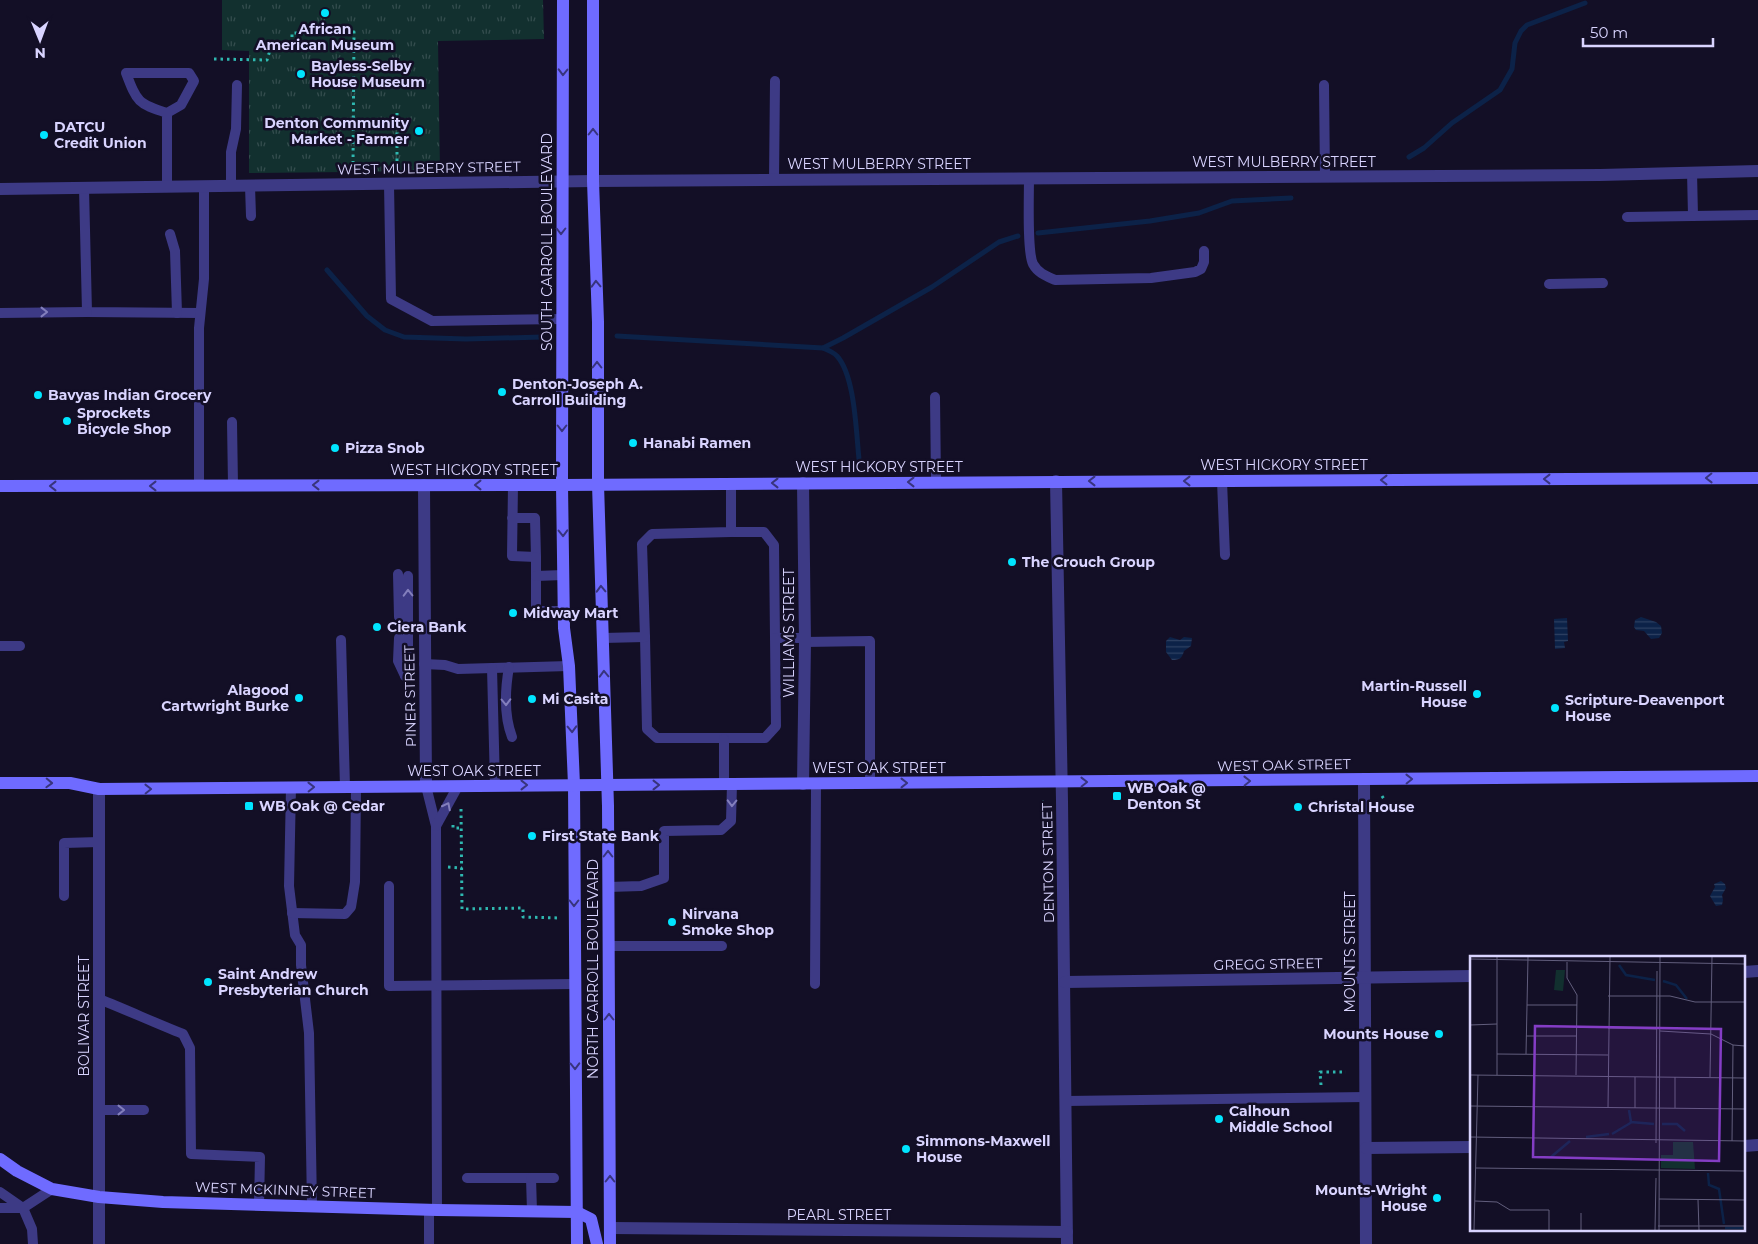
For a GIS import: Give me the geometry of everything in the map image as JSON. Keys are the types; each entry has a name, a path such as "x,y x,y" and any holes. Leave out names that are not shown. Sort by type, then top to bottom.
{"main road":[{"name":"SOUTH CARROLL BOULEVARD","path":"562,485 563,0"},
{"path":"593,0 593,181 598,322 598,484"},
{"name":"WEST HICKORY STREET","path":"0,486 562,485 1758,478"},
{"name":"NORTH CARROLL BOULEVARD","path":"598,484 607,785 610,1244"},
{"name":"NORTH CARROLL BOULEVARD","path":"562,485 563,611 569,666 574,785 577,1244"},
{"name":"WEST OAK STREET","path":"0,783 70,783 99,789 1758,776"},
{"name":"WEST MCKINNEY STREET","path":"0,1159 17,1171 52,1189 163,1202 577,1212"},
{"path":"577,1212 591,1219 597,1244"}],"street":[{"name":"WEST MULBERRY STREET","path":"0,190 593,181 1591,175 1758,171"},
{"name":"DENTON STREET","path":"1056,481 1065,982 1067,1238"},
{"name":"WILLIAMS STREET","path":"803,483 809,784"},
{"name":"PINER STREET","path":"424,485 426,786"},
{"name":"MOUNTS STREET","path":"1364,780 1366,1244"},
{"name":"BOLIVAR STREET","path":"99,789 99,1244"},
{"name":"GREGG STREET","path":"1065,982 1470,976"},
{"path":"1366,1148 1470,1147"},
{"name":"PEARL STREET","path":"610,1228 1067,1238"}],"lane":[{"path":"126,73 189,73 194,81 190,89 181,104 167,113 144,106 133,93 126,73"},
{"path":"774,180 775,81"},
{"path":"231,186 231,152 236,130 237,85"},
{"path":"1324,85 1325,177"},
{"path":"167,113 167,187"},
{"path":"1692,172 1693,216"},
{"path":"1029,178 1030,248 1033,264 1043,275 1054,280 1151,278 1194,272 1201,269 1204,262 1204,251"},
{"path":"389,184 391,299 432,321 562,319"},
{"path":"199,485 200,313 204,279 204,186"},
{"path":"250,186 251,216"},
{"path":"84,188 87,312"},
{"path":"1627,217 1758,215"},
{"path":"170,234 175,251 177,313"},
{"path":"1549,284 1603,283"},
{"path":"0,313 200,313"},
{"path":"935,397 936,482"},
{"path":"232,422 233,485"},
{"path":"1222,481 1225,556"},
{"path":"731,483 731,532"},
{"path":"513,485 512,556 536,556"},
{"path":"512,518 535,518 536,611 563,611"},
{"path":"731,532 764,532 774,545 776,726 765,738 657,738 647,729 642,544 652,534 731,532"},
{"path":"398,617 403,575 408,660 405,676 398,661 399,638"},
{"path":"536,576 563,575"},
{"path":"603,638 645,637"},
{"path":"775,638 870,641 870,783"},
{"path":"292,913 345,914 351,907 355,882 341,640"},
{"path":"0,646 20,646"},
{"path":"424,664 445,665 458,669 569,666"},
{"path":"509,667 506,682 507,723 512,737"},
{"path":"492,668 495,786"},
{"path":"608,887 641,886 664,878 664,832 721,830 731,821 724,739"},
{"path":"809,784 815,984"},
{"path":"426,786 436,826 433,1210 429,1244"},
{"path":"436,826 458,786"},
{"path":"291,787 289,886 295,935 301,945 301,965 309,1033 312,1206"},
{"path":"64,896 64,842 99,842"},
{"path":"389,886 389,986 575,984"},
{"path":"608,946 722,946"},
{"path":"99,999 184,1034 190,1048 191,1154 260,1157 259,1205"},
{"path":"1066,1101 1366,1097"},
{"path":"98,1110 144,1110"},
{"path":"467,1178 554,1178"},
{"path":"531,1178 532,1211"},
{"path":"0,1208 23,1208 52,1189"},
{"path":"0,1192 23,1208 32,1229 33,1244"}],"path":[{"path":"214,59 267,60 270,50 292,49 292,33 354,32 353,165"},
{"path":"397,113 397,164"},
{"path":"1042,803 1046,800"},
{"path":"461,809 462,909 523,908 523,917 560,918"},
{"path":"453,828 462,828"},
{"path":"1320,1072 1346,1072"}],"green space":[{"path":"222,0 543,0 544,39 438,41 440,171 249,173 249,51 222,50"}],"water":[{"path":"1641,617 1656,622 1661,626 1662,633 1659,638 1651,639 1644,631 1636,630 1634,627 1635,620"},
{"path":"1567,618 1568,641 1564,642 1565,648 1555,649 1554,619"},
{"path":"1170,637 1180,640 1184,637 1192,638 1191,646 1184,651 1179,659 1172,660 1166,652 1166,641"},
{"path":"1721,881 1725,884 1726,888 1722,895 1722,905 1716,906 1710,896 1715,887 1714,884"}],"waterway":[{"path":"1409,157 1424,148 1452,123 1500,90 1512,69 1515,43 1521,31 1527,25 1585,3"},
{"path":"1038,233 1150,221 1199,213 1232,201 1291,198"},
{"path":"823,348 932,287 999,242 1018,236"},
{"path":"327,270 367,316 385,330 404,337 466,339 542,337"},
{"path":"617,336 823,348 830,351 837,356 848,377 854,404 859,459"}],"place":[{"name":"African American Museum","path":"325,13"},
{"name":"Bayless-Selby House Museum","path":"301,74"},
{"name":"Denton Community Market - Farmer","path":"419,131"},
{"name":"DATCU Credit Union","path":"44,135"},
{"name":"Denton-Joseph A. Carroll Building","path":"502,392"},
{"name":"Bavyas Indian Grocery","path":"38,395"},
{"name":"Sprockets Bicycle Shop","path":"67,421"},
{"name":"Hanabi Ramen","path":"633,443"},
{"name":"Pizza Snob","path":"335,448"},
{"name":"The Crouch Group","path":"1012,562"},
{"name":"Midway Mart","path":"513,613"},
{"name":"Ciera Bank","path":"377,627"},
{"name":"Martin-Russell House","path":"1477,694"},
{"name":"Alagood Cartwright Burke","path":"299,698"},
{"name":"Mi Casita","path":"532,699"},
{"name":"Scripture-Deavenport House","path":"1555,708"},
{"name":"WB Oak @ Denton St","path":"1117,796"},
{"name":"WB Oak @ Cedar","path":"249,806"},
{"name":"Christal House","path":"1298,807"},
{"name":"First State Bank","path":"532,836"},
{"name":"Nirvana Smoke Shop","path":"672,922"},
{"name":"Saint Andrew Presbyterian Church","path":"208,982"},
{"name":"Mounts House","path":"1439,1034"},
{"name":"Calhoun Middle School","path":"1219,1119"},
{"name":"Simmons-Maxwell House","path":"906,1149"},
{"name":"Mounts-Wright House","path":"1437,1198"}]}
